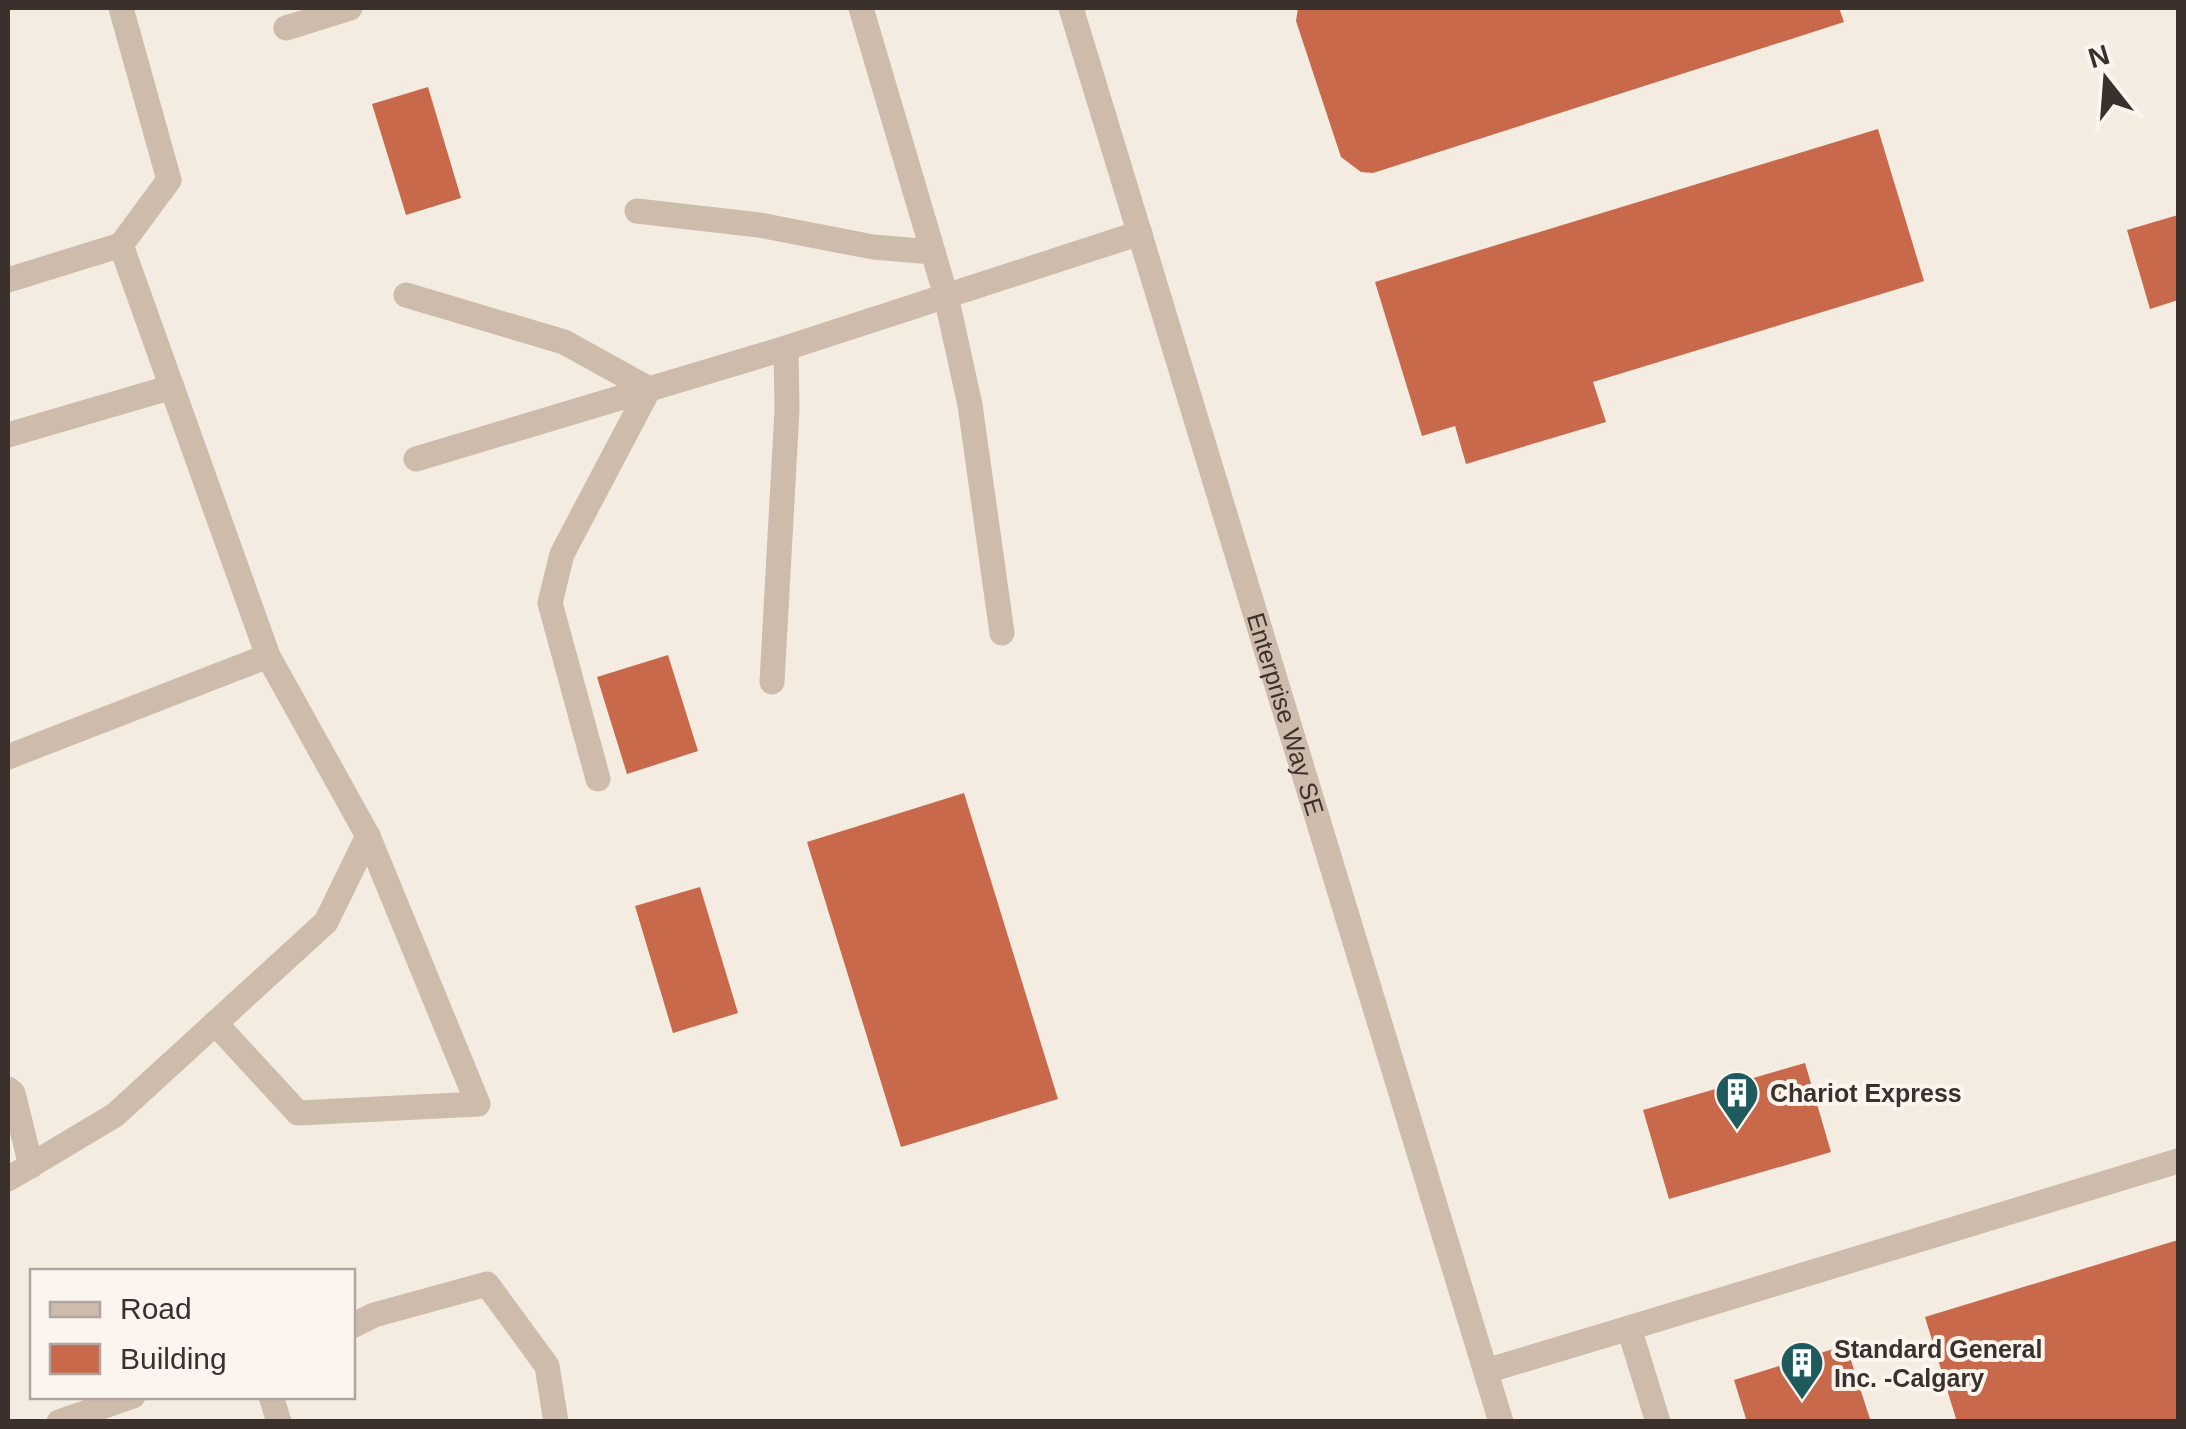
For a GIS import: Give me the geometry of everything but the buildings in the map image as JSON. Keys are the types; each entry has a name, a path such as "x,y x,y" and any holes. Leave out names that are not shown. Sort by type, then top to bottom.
{"street":[{"path":"8,280 122,245 170,180 121,8"},
{"path":"286,28 350,8"},
{"path":"861,8 946,296 970,405 1002,633"},
{"name":"Enterprise Way SE","path":"1071,8 1501,1422"},
{"path":"636,210 760,225 874,247 932,252"},
{"path":"416,460 786,348 1140,233"},
{"path":"122,245 268,656 368,836 478,1104 298,1113 216,1022"},
{"path":"406,295 564,342 649,389"},
{"path":"772,682 786,428 786,348"},
{"path":"8,435 172,387"},
{"path":"598,779 550,602 562,554 649,389"},
{"path":"8,757 268,656"},
{"path":"8,1179 115,1115 326,922 368,836"},
{"path":"8,1090 13,1092 31,1166"},
{"path":"1486,1371 2178,1162"},
{"path":"355,1324 374,1315 487,1284 547,1366 556,1422"},
{"path":"1629,1328 1658,1422"},
{"path":"59,1422 124,1399"}],"place":[{"name":"Chariot Express","path":"1737,1131"},
{"name":"Standard General Inc. -Calgary","path":"1802,1401"}]}
